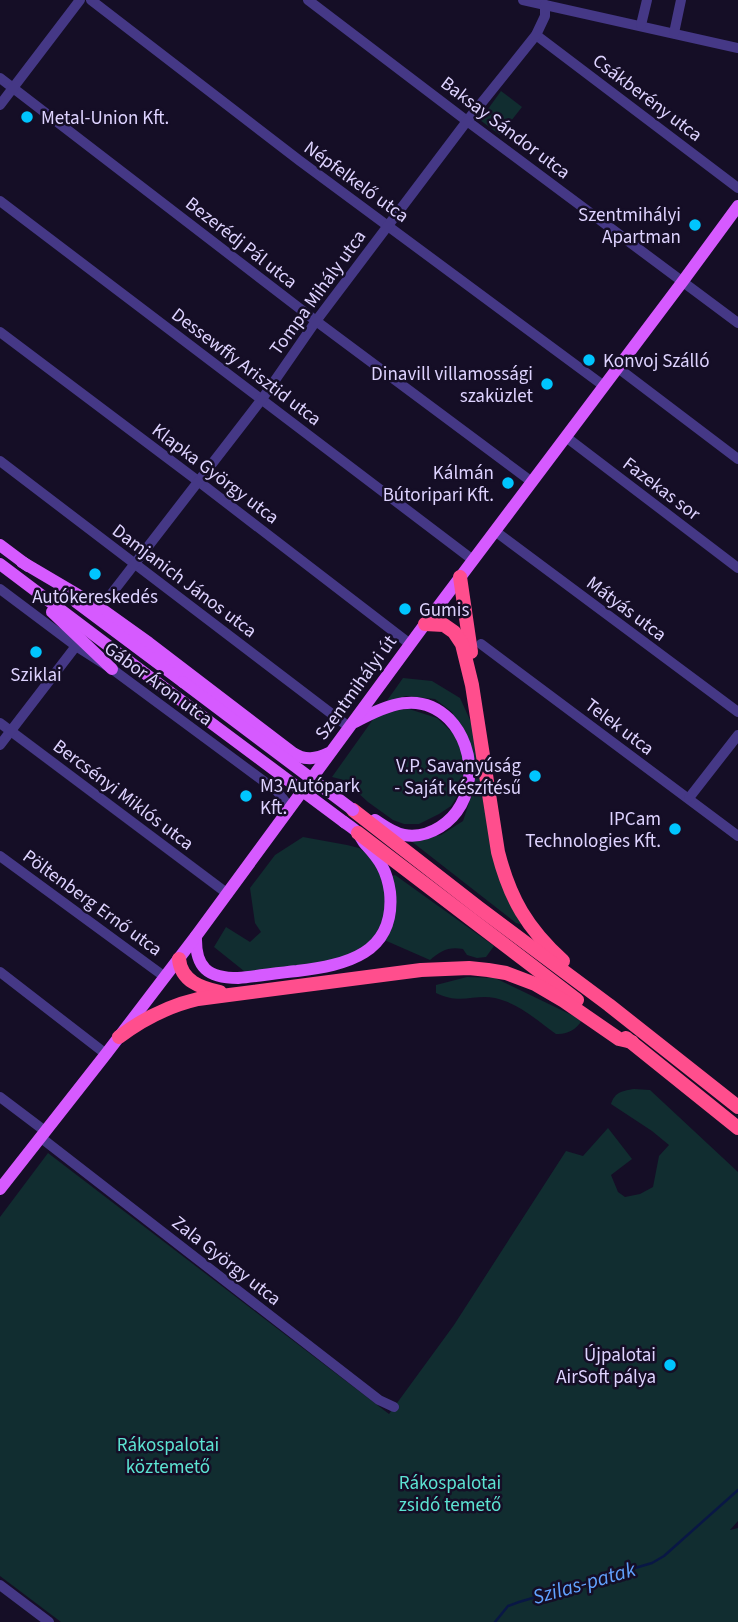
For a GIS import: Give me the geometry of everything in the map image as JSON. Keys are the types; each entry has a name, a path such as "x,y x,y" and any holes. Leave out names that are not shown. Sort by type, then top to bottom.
{"highway":[{"path":"460,577 472,658 472,685"},
{"path":"425,624 444,625 454,632 462,644 472,685 498,852 509,890 517,906 551,950 594,985 609,1005"},
{"path":"353,810 738,1107"},
{"path":"358,833 632,1042 738,1128"},
{"path":"179,959 181,971 195,984 219,992 235,993"},
{"path":"119,1037 139,1022 178,1004 198,999 421,970 469,968 506,974 535,984 619,1039 632,1042"}],"main road":[{"name":"Szentmihályi út","path":"0,1189 228,894 410,644 738,206"},
{"path":"0,545 353,810 366,814 391,831 404,835 430,832 452,818 468,787 470,770 463,738 442,712 429,705 404,703 372,712 350,725"},
{"path":"22,562 100,608 293,753 307,759 321,757 330,752"},
{"path":"0,564 358,833 381,861 387,877 391,900 384,930 377,942 367,951 340,964 225,978 211,974 201,965 197,955 196,936"},
{"path":"12,573 112,669"}],"street":[{"path":"0,105 80,0"},
{"name":"Népfelkelő utca","path":"91,0 300,161 604,386"},
{"name":"Baksay Sándor utca","path":"309,0 738,323"},
{"path":"523,0 738,48"},
{"path":"641,25 647,0"},
{"path":"674,33 681,0"},
{"name":"Tompa Mihály utca","path":"109,597 262,399 316,321 467,121 536,35 545,16 545,5"},
{"name":"Csákberény utca","path":"536,35 738,188"},
{"name":"Bezerédj Pál utca","path":"0,78 316,321 532,482"},
{"name":"Dessewffy Arisztid utca","path":"0,201 473,560"},
{"name":"Klapka György utca","path":"0,332 410,644"},
{"path":"618,368 738,458"},
{"name":"Fazekas sor","path":"566,437 738,568"},
{"name":"Damjanich János utca","path":"0,461 350,725"},
{"name":"Mátyás utca","path":"495,531 738,712"},
{"name":"Gábor Áron utca","path":"0,589 277,791 288,812"},
{"name":"Telek utca","path":"481,644 738,836"},
{"path":"0,745 76,646"},
{"name":"Bercsényi Miklós utca","path":"0,723 228,894"},
{"path":"689,799 738,734"},
{"name":"Pöltenberg Ernő utca","path":"0,856 165,977"},
{"path":"0,972 106,1054"},
{"name":"Zala György utca","path":"0,1097 379,1400 394,1407"},
{"path":"0,1585 49,1622"}],"green space":[{"path":"501,91 522,107 500,135 480,120"},
{"path":"403,678 432,681 460,698 476,733 484,808 503,886 524,925 516,923 411,841 441,835 463,821 472,794 476,767 452,712 435,699 406,696 386,702"},
{"path":"409,709 437,718 455,735 463,748 465,779 461,790 451,806 419,824 404,824 393,820 344,780 332,777 374,718 392,711"},
{"path":"303,837 359,848 368,855 379,870 388,906 379,930 364,950 342,960 249,975 214,947 226,927 250,942 261,932 255,923 250,888 275,855"},
{"path":"395,875 494,946 486,957 477,958 467,955 463,949 453,948 430,960 382,939 391,877"},
{"path":"467,977 495,978 582,1020 571,1031 556,1034 503,1000 487,997 460,999 436,993 436,985"},
{"name":"Rákospalotai köztemető","path":"634,1089 650,1090 738,1172 738,1521 730,1530 738,1528 738,1622 61,1622 0,1576 0,1217 48,1153 389,1414 454,1325 566,1151 583,1156 608,1128 632,1159 611,1175 618,1192 625,1197 640,1194 653,1187 659,1156 669,1145 611,1104 619,1093"}],"waterway":[{"name":"Szilas-patak","path":"495,1622 508,1606 652,1563 664,1556 738,1490"}],"place":[{"name":"Metal-Union Kft.","path":"27,117"},
{"name":"Szentmihályi Apartman","path":"695,225"},
{"name":"Konvoj Szálló","path":"589,360"},
{"name":"Dinavill villamossági szaküzlet","path":"547,384"},
{"name":"Kálmán Bútoripari Kft.","path":"508,483"},
{"name":"Autókereskedés","path":"95,574"},
{"name":"Gumis","path":"405,609"},
{"name":"Sziklai","path":"36,652"},
{"name":"V.P. Savanyúság - Saját készítésű","path":"535,776"},
{"name":"M3 Autópark Kft.","path":"246,796"},
{"name":"IPCam Technologies Kft.","path":"675,829"},
{"name":"Újpalotai AirSoft pálya","path":"670,1365"}],"park label":[{"name":"Rákospalotai zsidó temető","path":"450,1493"}]}
